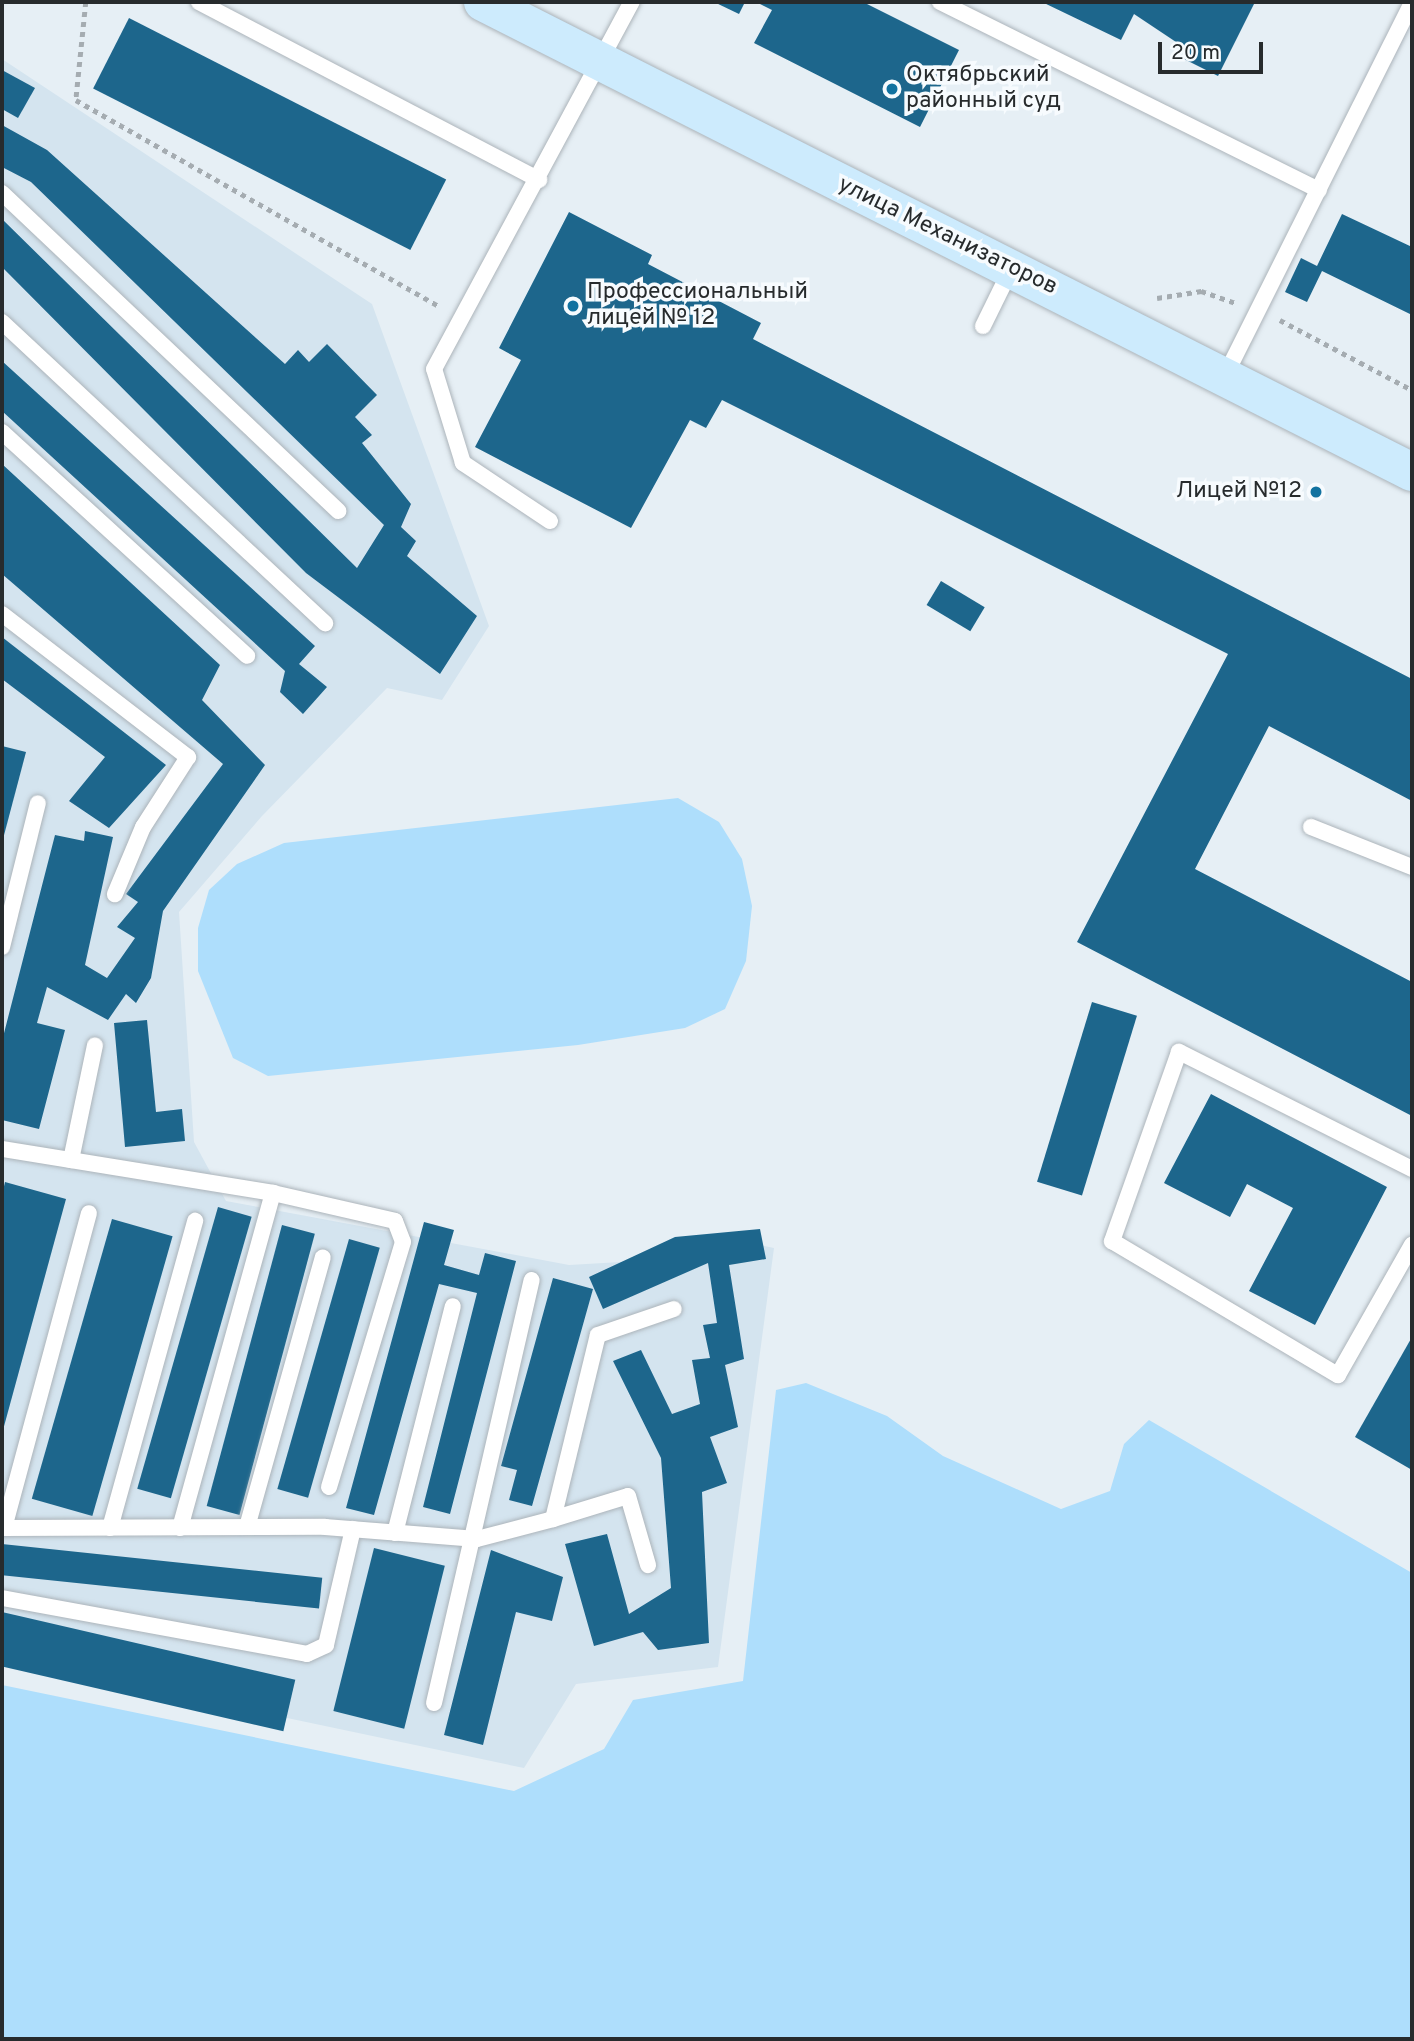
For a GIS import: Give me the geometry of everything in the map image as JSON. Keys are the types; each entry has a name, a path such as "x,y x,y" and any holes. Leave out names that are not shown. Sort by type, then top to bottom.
{"main road":[{"name":"улица Механизаторов","path":"483,2 602,66 1226,376 1412,472"}],"lane":[{"path":"198,2 539,180"},
{"path":"550,521 463,463 435,369 602,66 632,2"},
{"path":"940,2 1319,190"},
{"path":"1226,376 1412,3"},
{"path":"2,193 338,511"},
{"path":"983,326 1011,269"},
{"path":"2,322 325,623"},
{"path":"2,432 247,656"},
{"path":"2,614 188,757 143,827 115,894"},
{"path":"2,947 38,803"},
{"path":"1311,827 1412,867"},
{"path":"71,1160 95,1045"},
{"path":"1412,1169 1179,1052 1112,1241 1338,1375 1412,1245"},
{"path":"2,1149 273,1193 395,1221 403,1242 329,1487"},
{"path":"180,1528 273,1193"},
{"path":"89,1213 3,1528 353,1529 477,1539 628,1496 648,1565"},
{"path":"110,1528 195,1221"},
{"path":"247,1528 323,1257"},
{"path":"434,1703 477,1539 485,1472 532,1280"},
{"path":"395,1533 453,1306"},
{"path":"553,1519 598,1335 674,1309"},
{"path":"2,1598 307,1654 326,1645 353,1529"}],"path":[{"path":"86,2 76,100 462,319"},
{"path":"1147,293 1159,299 1200,291 1258,311 1304,328 1412,390"}],"shaded area":[{"path":"2,59 372,304 489,626 442,700 387,688 262,816 179,912 194,1142 226,1201 569,1265 638,1261 731,1239 774,1248 718,1667 576,1684 524,1768 2,1658"},
{"path":"678,798 719,822 742,859 752,906 746,961 725,1009 685,1028 578,1045 268,1076 233,1058 198,971 198,928 209,890 237,864 284,843"},
{"path":"806,1383 887,1416 943,1456 1061,1509 1110,1491 1124,1444 1149,1420 1412,1573 1412,2039 2,2039 2,1685 514,1791 604,1749 633,1700 743,1681 776,1390"}],"building":[{"path":"714,2 745,2 739,14"},
{"name":"Октябрьский районный суд","path":"756,2 863,2 959,50 920,127 754,43 772,10"},
{"path":"1042,2 1255,2 1218,76 1184,59 1188,50 1134,14 1121,40"},
{"path":"129,18 446,180 410,250 93,88"},
{"path":"2,70 35,88 18,118 2,109"},
{"path":"2,125 47,150 285,364 298,350 309,362 327,344 377,395 355,417 372,435 362,443 411,504 401,527 416,541 407,556 477,616 440,674 306,573 2,267 2,219 357,568 384,525 31,182 2,167"},
{"path":"569,212 652,255 648,264 761,323 753,339 1412,679 1412,801 1269,726 1195,869 1412,982 1412,1116 1077,942 1228,654 722,400 706,428 690,420 631,528 475,447 521,360 499,348"},
{"path":"1342,214 1412,247 1412,315 1322,271 1307,302 1285,292 1301,258 1317,266"},
{"path":"2,361 315,646 299,664 327,687 303,714 280,692 285,671 2,411"},
{"path":"2,464 220,665 202,700 265,765 163,911 151,978 136,1003 126,994 108,1020 47,987 37,1023 65,1030 39,1129 2,1120 2,1041 55,835 84,841 85,831 113,837 85,965 107,978 135,938 117,927 138,902 126,894 223,764 2,574"},
{"path":"941,581 985,607 970,631 927,605"},
{"path":"2,637 166,765 109,828 69,801 105,757 2,679"},
{"path":"2,746 26,752 3,839 2,839"},
{"path":"1092,1002 1137,1016 1082,1196 1037,1182"},
{"path":"147,1020 156,1112 182,1109 185,1141 125,1147 114,1023"},
{"path":"1211,1094 1387,1187 1315,1325 1249,1291 1293,1208 1247,1184 1230,1217 1164,1183"},
{"path":"5,1182 66,1199 3,1430 2,1195"},
{"path":"218,1207 252,1217 171,1498 137,1489"},
{"path":"112,1219 173,1236 92,1516 32,1499"},
{"path":"424,1222 454,1230 444,1265 479,1275 485,1253 516,1261 450,1514 423,1507 477,1293 439,1284 374,1515 346,1508"},
{"path":"282,1225 315,1234 240,1515 207,1506"},
{"path":"760,1229 766,1259 729,1265 744,1359 725,1365 738,1427 710,1437 727,1483 702,1492 709,1643 658,1650 643,1632 594,1646 565,1544 607,1534 629,1614 671,1588 661,1458 613,1361 641,1350 672,1414 700,1404 692,1360 710,1358 703,1325 717,1323 708,1263 603,1309 589,1277 675,1237"},
{"path":"349,1239 380,1248 308,1498 277,1489"},
{"path":"553,1278 593,1289 532,1506 509,1500 517,1470 501,1466"},
{"path":"1412,1337 1412,1470 1355,1437"},
{"path":"2,1544 322,1578 319,1608 2,1575"},
{"path":"374,1548 445,1566 404,1729 333,1711"},
{"path":"491,1550 563,1577 552,1621 516,1612 483,1745 444,1735"},
{"path":"2,1612 295,1680 283,1731 2,1666"}],"place":[{"name":"Октябрьский районный суд","path":"892,89"},
{"name":"Профессиональный лицей № 12","path":"573,306"},
{"name":"Лицей №12","path":"1316,492"}]}
